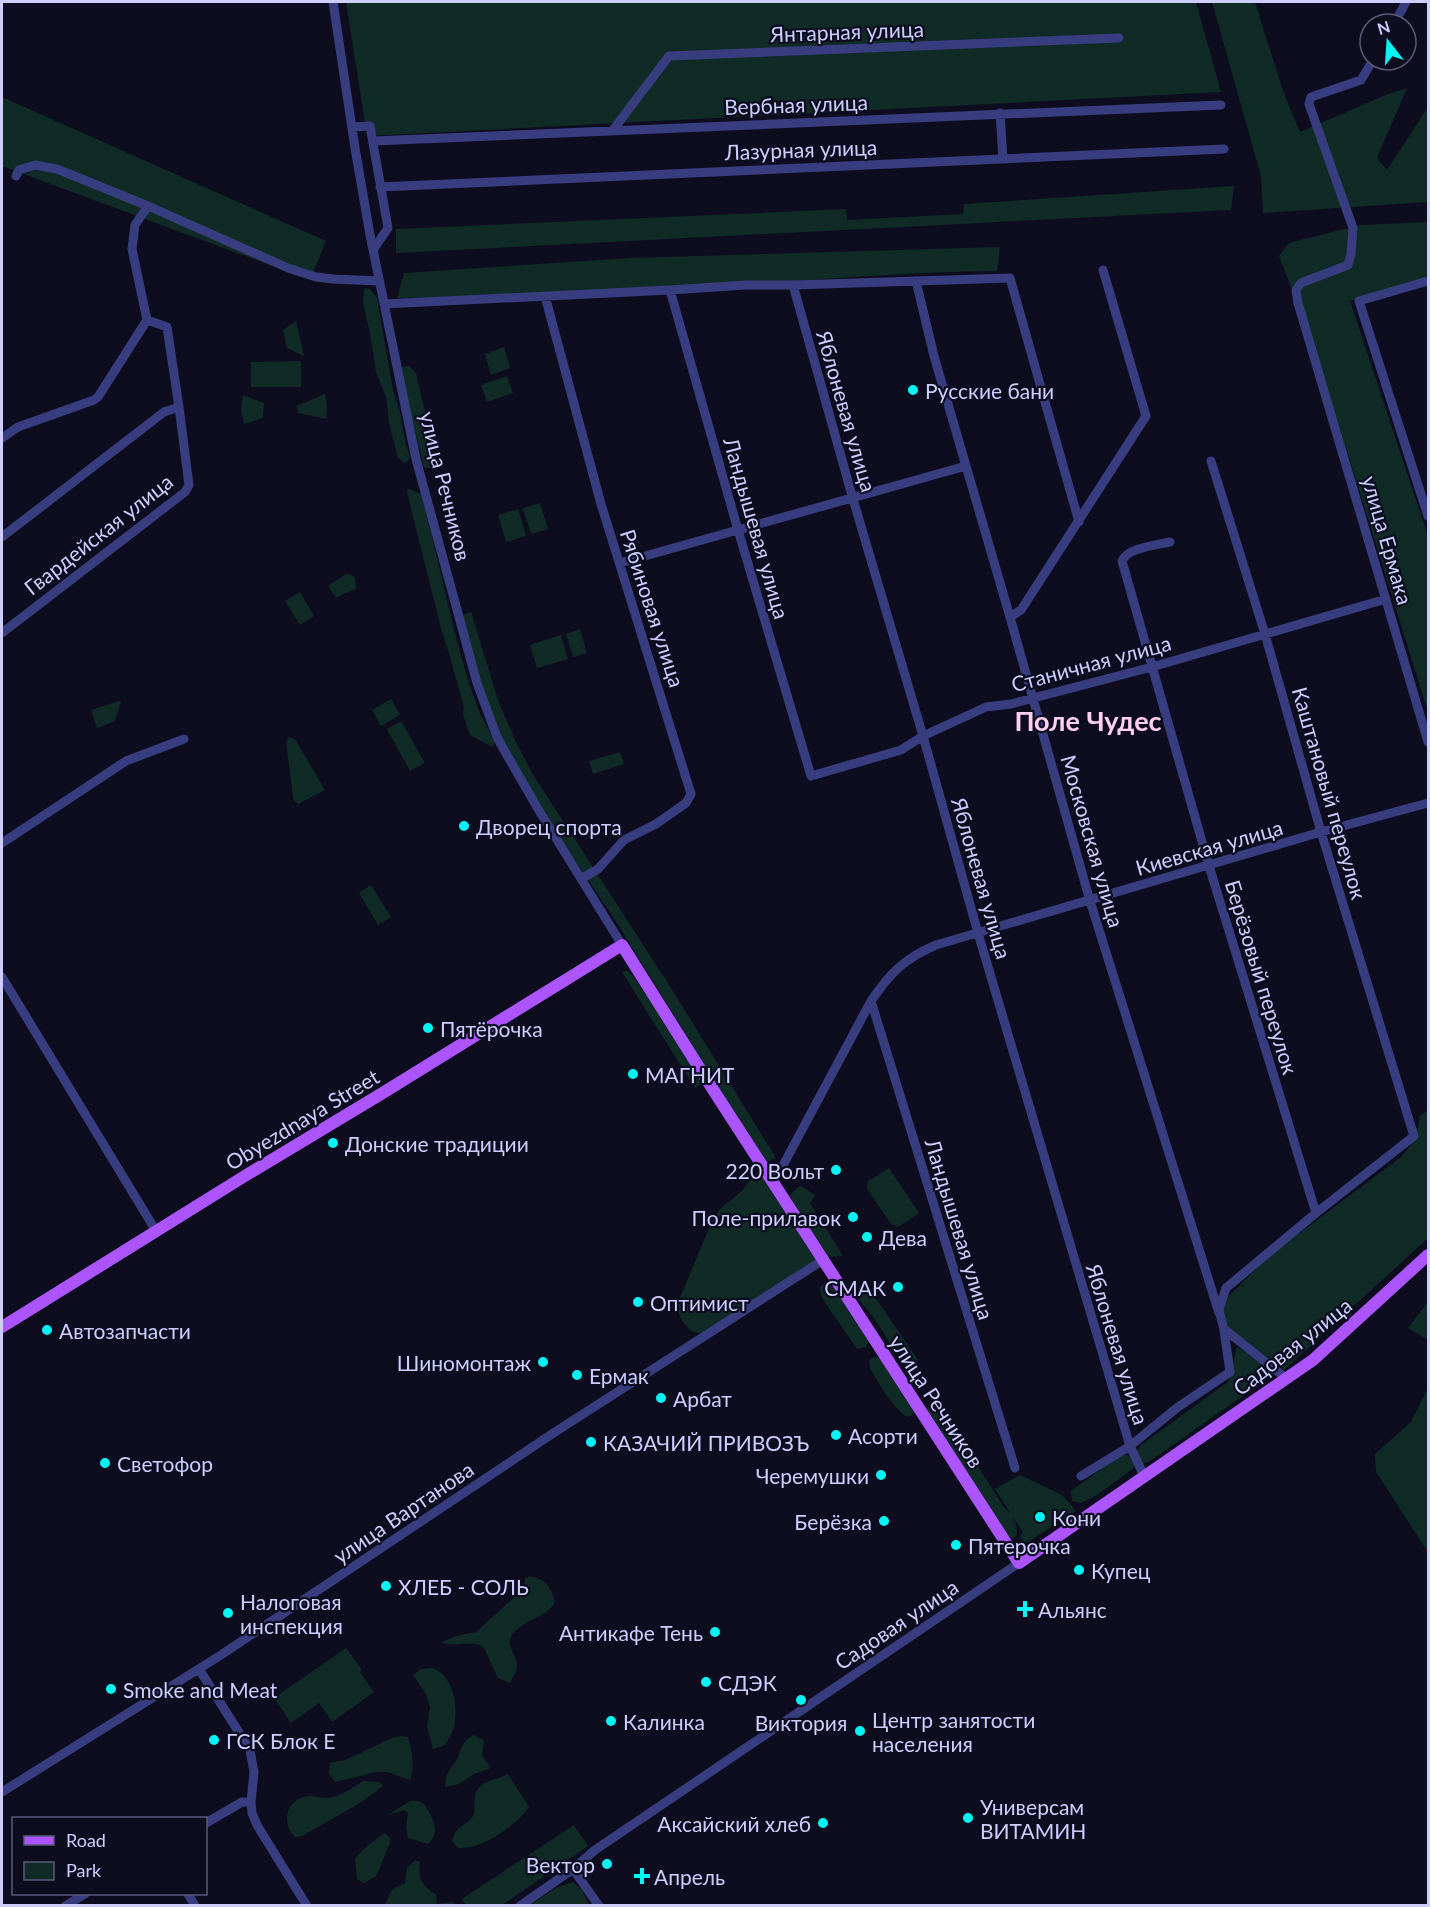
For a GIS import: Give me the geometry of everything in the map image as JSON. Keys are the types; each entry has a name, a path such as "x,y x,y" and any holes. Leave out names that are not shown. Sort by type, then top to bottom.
{"main road":[{"name":"улица Речников","path":"622,945 1019,1563"},
{"name":"Obyezdnaya Street","path":"2,1327 622,945"},
{"name":"Садовая улица","path":"1019,1563 1287,1379 1338,1339 1428,1255"}],"street":[{"name":"улица Речников","path":"333,2 373,250 416,459 477,683 488,716 508,757 622,945"},
{"name":"Янтарная улица","path":"613,130 669,56 1119,38"},
{"name":"улица Ермака","path":"1366,72 1361,80 1311,97 1309,104 1353,228 1351,254 1348,265 1301,283 1296,290 1428,742"},
{"name":"Вербная улица","path":"373,141 1221,105"},
{"path":"1000,113 1003,159"},
{"path":"352,127 370,126 388,228 373,250"},
{"name":"Лазурная улица","path":"380,187 1224,149"},
{"path":"16,176 19,170 35,165 57,168 288,268 316,277 379,281"},
{"path":"2,438 18,427 98,397 147,320 132,249 135,225 148,206"},
{"path":"1010,617 1021,610 1146,416 1103,270"},
{"path":"384,304 746,285 1010,278 1079,522"},
{"name":"Московская улица","path":"916,281 934,356 1090,901 1224,1330"},
{"name":"улица Ермака","path":"1428,281 1359,301 1428,516"},
{"name":"Яблоневая улица","path":"793,285 978,933 1130,1446 1145,1478"},
{"name":"Ландышевая улица","path":"670,290 811,776"},
{"name":"Рябиновая улица","path":"545,296 601,504 691,794 686,803 656,824 624,840 598,869 581,879"},
{"path":"2,537 164,412 179,406 167,327 147,320"},
{"name":"Гвардейская улица","path":"2,633 185,492 189,485 179,406"},
{"name":"Каштановый переулок","path":"1211,461 1265,634 1321,832 1413,1136 1316,1213"},
{"path":"620,563 966,466"},
{"name":"Берёзовый переулок","path":"1170,542 1131,552 1124,556 1122,561 1209,866 1316,1213"},
{"name":"Станичная улица","path":"811,776 901,750 923,736 986,706 1011,704 1152,667 1386,599"},
{"path":"2,843 126,762 184,739"},
{"name":"Киевская улица","path":"771,1180 780,1171 871,1000 886,978 908,960 936,945 1321,832 1428,803"},
{"path":"2,978 156,1231"},
{"name":"Ландышевая улица","path":"871,1000 1015,1468"},
{"path":"1081,1476 1130,1446 1178,1407 1230,1372 1219,1310 1226,1288 1316,1213"},
{"name":"улица Вартанова","path":"2,1792 199,1669 555,1432 823,1260"},
{"path":"1224,1330 1287,1379"},
{"name":"Садовая улица","path":"520,1905 573,1869 595,1850 1019,1563"},
{"path":"199,1669 246,1740 254,1772 252,1813 257,1825 307,1905"},
{"path":"207,1822 242,1802 251,1802"},
{"path":"573,1869 599,1905"},
{"path":"64,1905 82,1899"}],"green space":[{"path":"346,2 1196,2 1221,92 367,136"},
{"path":"1212,2 1255,2 1284,94 1300,132 1407,88 1377,158 1387,170 1428,107 1428,202 1263,213 1261,176"},
{"path":"2,97 326,241 310,280 2,166"},
{"path":"1234,186 1231,210 396,253 396,229 846,209 847,220 963,214 964,204"},
{"path":"1428,222 1428,282 1350,301 1428,536 1428,712 1316,351 1279,256 1289,243 1360,225"},
{"path":"1000,247 997,271 883,275 582,294 397,298 404,273 629,258"},
{"path":"366,288 370,289 377,298 393,390 410,457 404,463 398,458 389,423 386,397 376,372 363,303"},
{"path":"296,321 304,356 287,348 283,330"},
{"path":"504,347 510,368 491,375 485,354"},
{"path":"301,361 301,387 251,387 251,362"},
{"path":"409,366 416,373 437,463 429,468 425,468 423,464 400,370 402,367"},
{"path":"507,376 513,393 487,402 481,385"},
{"path":"325,394 326,419 298,413 297,406"},
{"path":"243,395 264,403 263,418 244,424 241,409"},
{"path":"407,490 421,494 468,680 477,706 495,743 492,747 470,735 463,715 464,707 441,628 410,505"},
{"path":"540,503 548,529 531,534 523,508"},
{"path":"518,509 526,536 506,542 498,515"},
{"path":"346,574 355,578 356,589 336,598 328,586"},
{"path":"300,592 314,616 300,625 285,601"},
{"path":"471,612 499,703 532,773 671,988 776,1158 767,1162 619,926 560,838 504,742 480,682 461,616"},
{"path":"580,629 587,653 573,657 566,634"},
{"path":"561,635 568,659 537,668 530,645"},
{"path":"391,699 400,715 381,726 372,710"},
{"path":"121,702 115,721 97,728 91,710"},
{"path":"401,721 425,763 410,771 387,729"},
{"path":"289,737 295,739 325,790 298,804 293,796 286,742"},
{"path":"620,752 624,764 593,774 589,761"},
{"path":"371,885 391,917 378,925 359,893"},
{"path":"627,971 648,997 702,1079 700,1085 695,1088 622,972"},
{"path":"1428,1110 1428,1238 1284,1370 1226,1325 1224,1309 1229,1296 1259,1266 1293,1238 1401,1157 1416,1139 1420,1116"},
{"path":"889,1168 919,1213 898,1227 891,1224 867,1189 868,1181"},
{"path":"762,1170 818,1259 701,1333 692,1331 682,1320 676,1307 713,1219 720,1209 743,1190 751,1178"},
{"path":"801,1186 815,1195 810,1203 843,1256 827,1257 792,1202 790,1195"},
{"path":"827,1282 838,1293 856,1319 869,1342 866,1347 857,1349 822,1298 820,1288"},
{"path":"862,1289 877,1300 918,1360 913,1365 906,1368 874,1318 856,1296 856,1292"},
{"path":"1428,1302 1428,1340 1408,1328"},
{"path":"1237,1347 1272,1370 1270,1377 1141,1465 1137,1451 1141,1445 1228,1382"},
{"path":"877,1356 912,1408 914,1413 909,1417 893,1403 870,1368 869,1361"},
{"path":"1428,1388 1428,1552 1376,1472 1375,1454 1411,1422"},
{"path":"934,1402 947,1417 1003,1506 1011,1514 995,1489 1020,1475 1062,1495 1076,1511 1025,1544 1020,1536 1023,1532 1012,1516 1017,1535 1013,1538 1007,1537 930,1418 927,1410"},
{"path":"1126,1454 1132,1459 1135,1467 1097,1495 1081,1503 1072,1501 1071,1491"},
{"path":"530,1576 540,1579 547,1585 555,1602 546,1612 523,1625 513,1634 510,1646 517,1665 510,1683 498,1678 484,1648 474,1644 442,1642 456,1636 476,1632 520,1592 525,1579"},
{"path":"346,1648 374,1692 332,1722 319,1703 291,1723 274,1698"},
{"path":"431,1668 440,1672 447,1680 452,1690 456,1714 451,1736 444,1745 433,1749 427,1726 430,1708 426,1694 413,1675 421,1669"},
{"path":"474,1735 484,1741 482,1755 491,1768 474,1774 459,1784 445,1787 449,1770 464,1744"},
{"path":"401,1736 408,1737 411,1748 413,1764 410,1780 387,1772 376,1772 335,1782 329,1774 330,1763 345,1760"},
{"path":"508,1774 529,1807 516,1822 487,1841 467,1848 458,1848 452,1841 456,1831 473,1816 477,1791 483,1784"},
{"path":"363,1781 379,1782 383,1786 360,1803 302,1836 295,1837 290,1831 288,1812 296,1801 310,1796 333,1797"},
{"path":"410,1801 419,1801 424,1804 433,1821 435,1832 428,1844 408,1838 406,1827 408,1813 404,1810 388,1815"},
{"path":"574,1825 588,1846 502,1905 466,1905 462,1899"},
{"path":"385,1833 390,1838 390,1843 376,1876 364,1883 357,1879 355,1858"},
{"path":"415,1860 420,1862 419,1872 422,1881 436,1894 437,1904 452,1902 455,1905 385,1905 392,1889 405,1883 407,1868"},
{"path":"573,1882 582,1890 589,1905 530,1905 556,1888"}],"place":[{"name":"Русские бани","path":"913,390"},
{"name":"Дворец спорта","path":"464,826"},
{"name":"Пятёрочка","path":"428,1028"},
{"name":"МАГНИТ","path":"633,1074"},
{"name":"Донские традиции","path":"333,1143"},
{"name":"220 Вольт","path":"836,1170"},
{"name":"Поле-прилавок","path":"853,1217"},
{"name":"Дева","path":"867,1237"},
{"name":"СМАК","path":"898,1287"},
{"name":"Оптимист","path":"638,1302"},
{"name":"Автозапчасти","path":"47,1330"},
{"name":"Шиномонтаж","path":"543,1362"},
{"name":"Ермак","path":"577,1375"},
{"name":"Арбат","path":"661,1398"},
{"name":"Асорти","path":"836,1435"},
{"name":"КАЗАЧИЙ ПРИВОЗЪ","path":"591,1442"},
{"name":"Светофор","path":"105,1463"},
{"name":"Черемушки","path":"881,1475"},
{"name":"Кони","path":"1040,1517"},
{"name":"Берёзка","path":"884,1521"},
{"name":"Пятерочка","path":"956,1545"},
{"name":"Купец","path":"1079,1570"},
{"name":"ХЛЕБ - СОЛЬ","path":"386,1586"},
{"name":"Альянс","path":"1025,1609"},
{"name":"Налоговая инспекция","path":"228,1613"},
{"name":"Антикафе Тень","path":"715,1632"},
{"name":"СДЭК","path":"706,1682"},
{"name":"Smoke and Meat","path":"111,1689"},
{"name":"Виктория","path":"801,1700"},
{"name":"Калинка","path":"611,1721"},
{"name":"Центр занятости населения","path":"860,1731"},
{"name":"ГСК Блок Е","path":"214,1740"},
{"name":"Универсам ВИТАМИН","path":"968,1818"},
{"name":"Аксайский хлеб","path":"823,1823"},
{"name":"Вектор","path":"607,1864"},
{"name":"Апрель","path":"642,1876"}],"district":[{"name":"Поле Чудес","path":"1088,720"}]}
